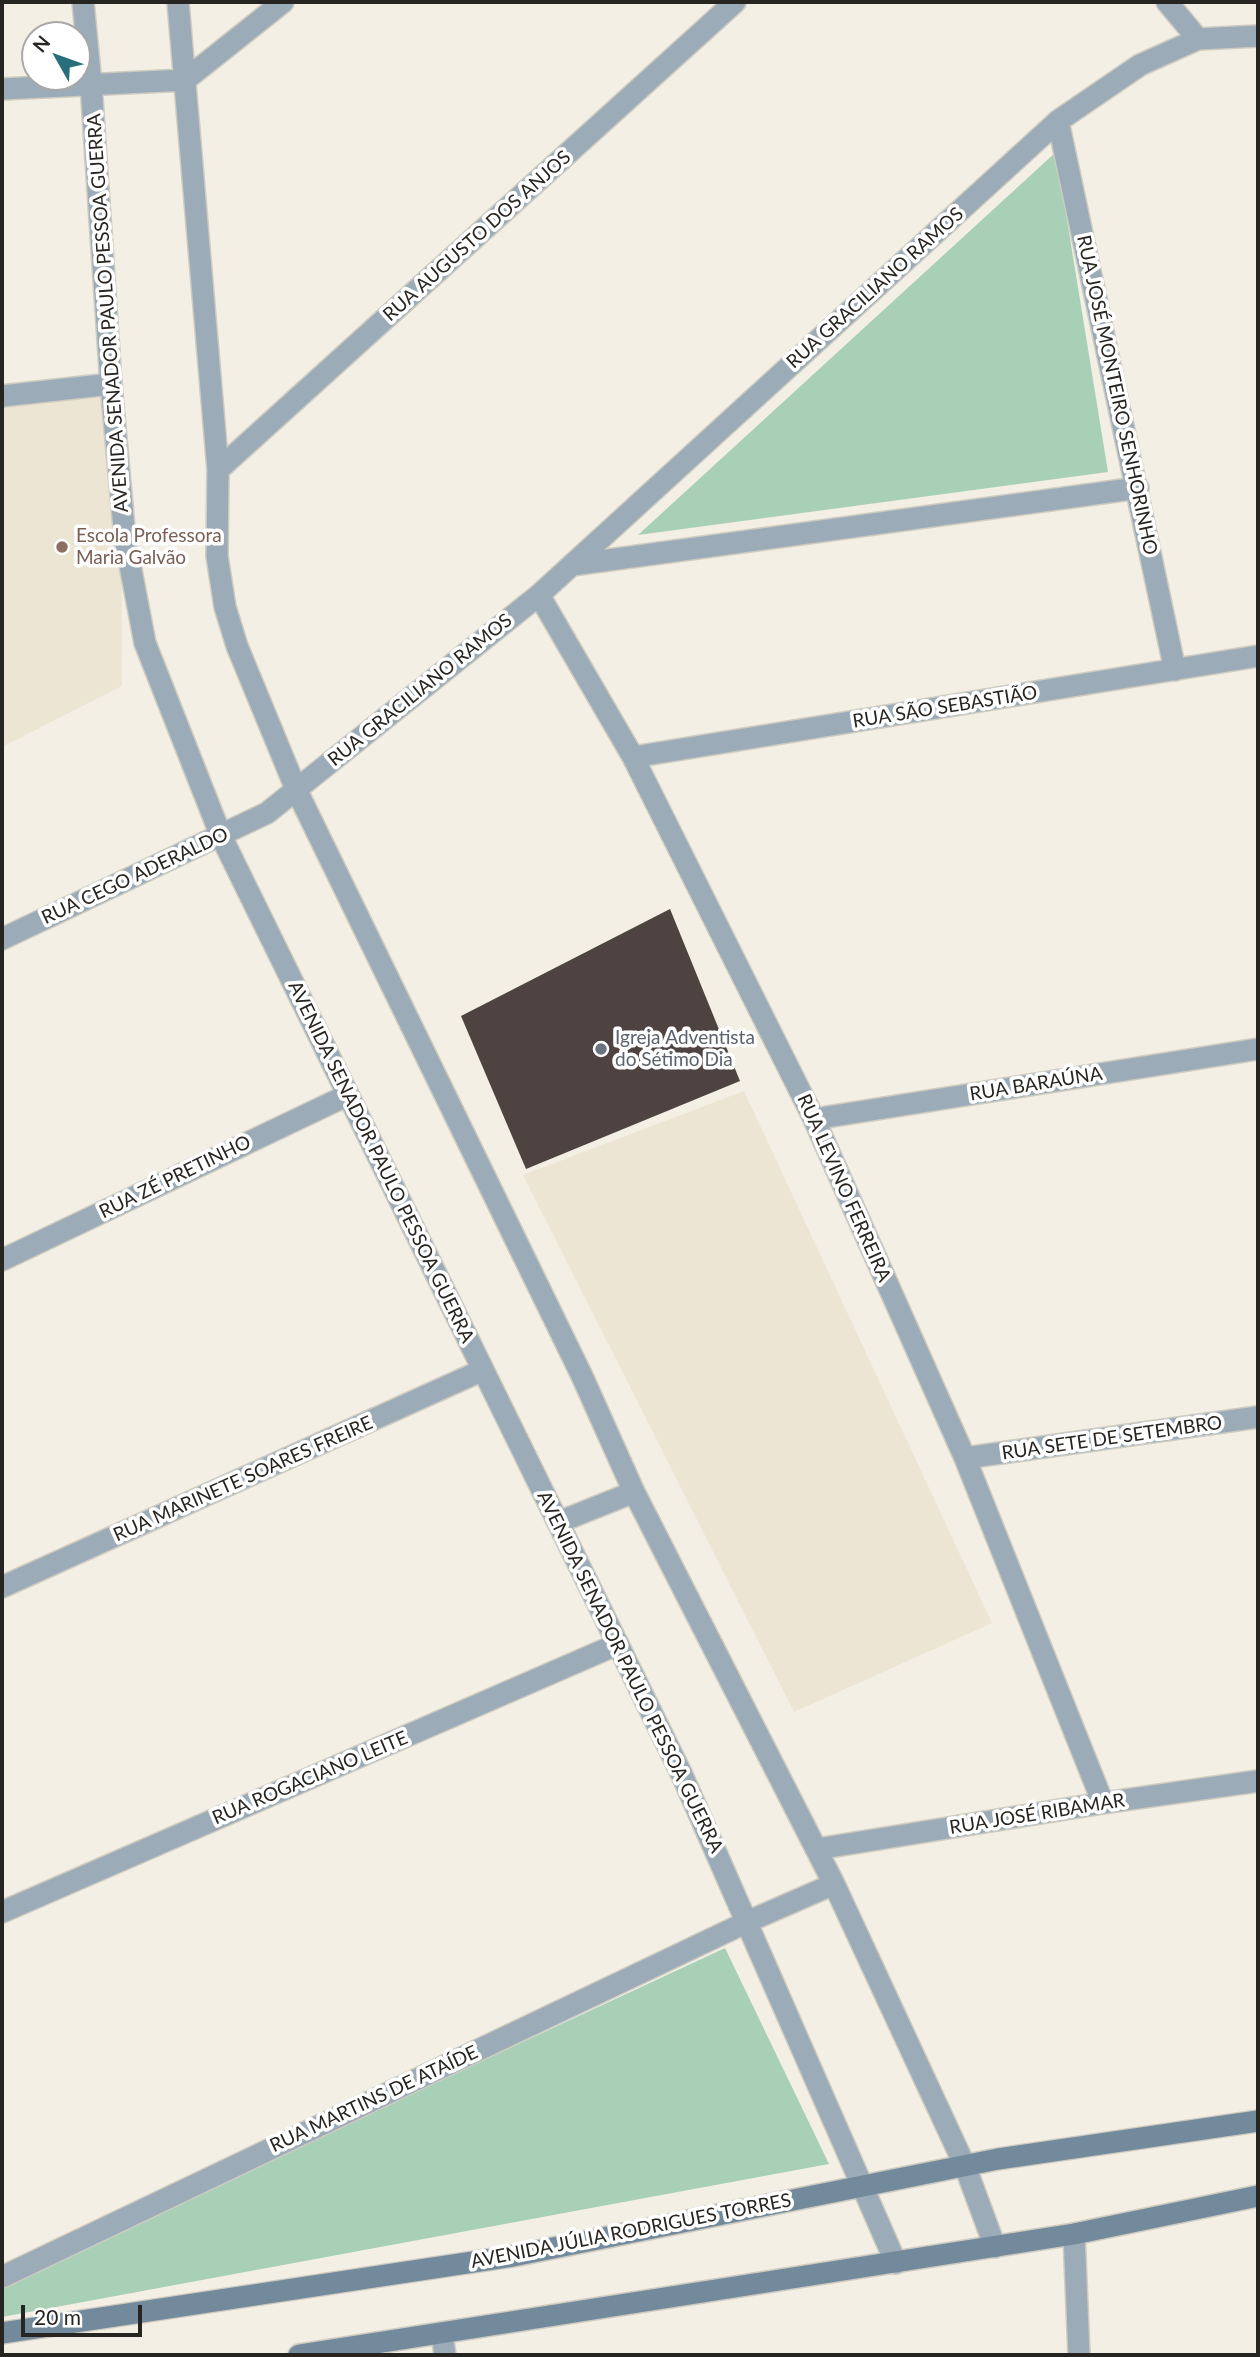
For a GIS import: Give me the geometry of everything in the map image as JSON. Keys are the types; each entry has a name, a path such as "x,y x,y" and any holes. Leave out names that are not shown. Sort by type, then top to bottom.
{"main road":[{"name":"AVENIDA JÚLIA RODRIGUES TORRES","path":"2,2333 513,2256 965,2166 1258,2121"},
{"path":"299,2355 1074,2234 1258,2196"}],"street":[{"name":"AVENIDA SENADOR PAULO PESSOA GUERRA","path":"83,2 85,21"},
{"path":"178,2 218,470 217,556 226,607 254,688 296,789 582,1376 634,1492 834,1884 965,2166 995,2247"},
{"name":"RUA AUGUSTO DOS ANJOS","path":"218,470 735,2"},
{"path":"1167,2 1198,39 1258,36"},
{"path":"91,83 185,80 281,3"},
{"name":"RUA GRACILIANO RAMOS","path":"267,813 539,595 1058,121 1140,65 1198,39"},
{"name":"AVENIDA SENADOR PAULO PESSOA GUERRA","path":"91,83 111,384 125,539 145,643 221,836 682,1775 896,2263"},
{"path":"2,89 21,88"},
{"name":"RUA JOSÉ MONTEIRO SENHORINHO","path":"1058,121 1175,670"},
{"path":"2,396 111,384"},
{"path":"572,565 1138,488"},
{"name":"RUA LEVINO FERREIRA","path":"539,595 633,757 814,1119 965,1458 1103,1803"},
{"name":"RUA SÃO SEBASTIÃO","path":"633,757 1258,656"},
{"name":"RUA CEGO ADERALDO","path":"2,939 267,813"},
{"name":"RUA BARAÚNA","path":"814,1119 1258,1049"},
{"name":"RUA ZÉ PRETINHO","path":"2,1260 348,1095"},
{"name":"RUA MARINETE SOARES FREIRE","path":"2,1587 483,1370"},
{"name":"RUA SETE DE SETEMBRO","path":"965,1458 1258,1417"},
{"path":"559,1522 634,1492"},
{"name":"RUA ROGACIANO LEITE","path":"2,1912 618,1644"},
{"name":"RUA JOSÉ RIBAMAR","path":"817,1849 1258,1781"},
{"name":"RUA MARTINS DE ATAÍDE","path":"2,2277 747,1922 834,1884"},
{"path":"1074,2234 1079,2355"},
{"path":"442,2334 445,2355"}],"shaded area":[{"name":"Escola Professora Maria Galvão","path":"121,389 122,686 2,747 2,407"},
{"path":"744,1091 992,1623 794,1712 523,1175"}],"green space":[{"path":"1056,152 1108,472 638,535"},
{"path":"725,1948 829,2164 2,2317 2,2284"}],"building":[{"name":"Igreja Adventista do Sétimo Dia","path":"670,909 740,1081 526,1169 461,1016"}],"place":[{"name":"Escola Professora Maria Galvão","path":"62,547"},
{"name":"Igreja Adventista do Sétimo Dia","path":"601,1049"}]}
